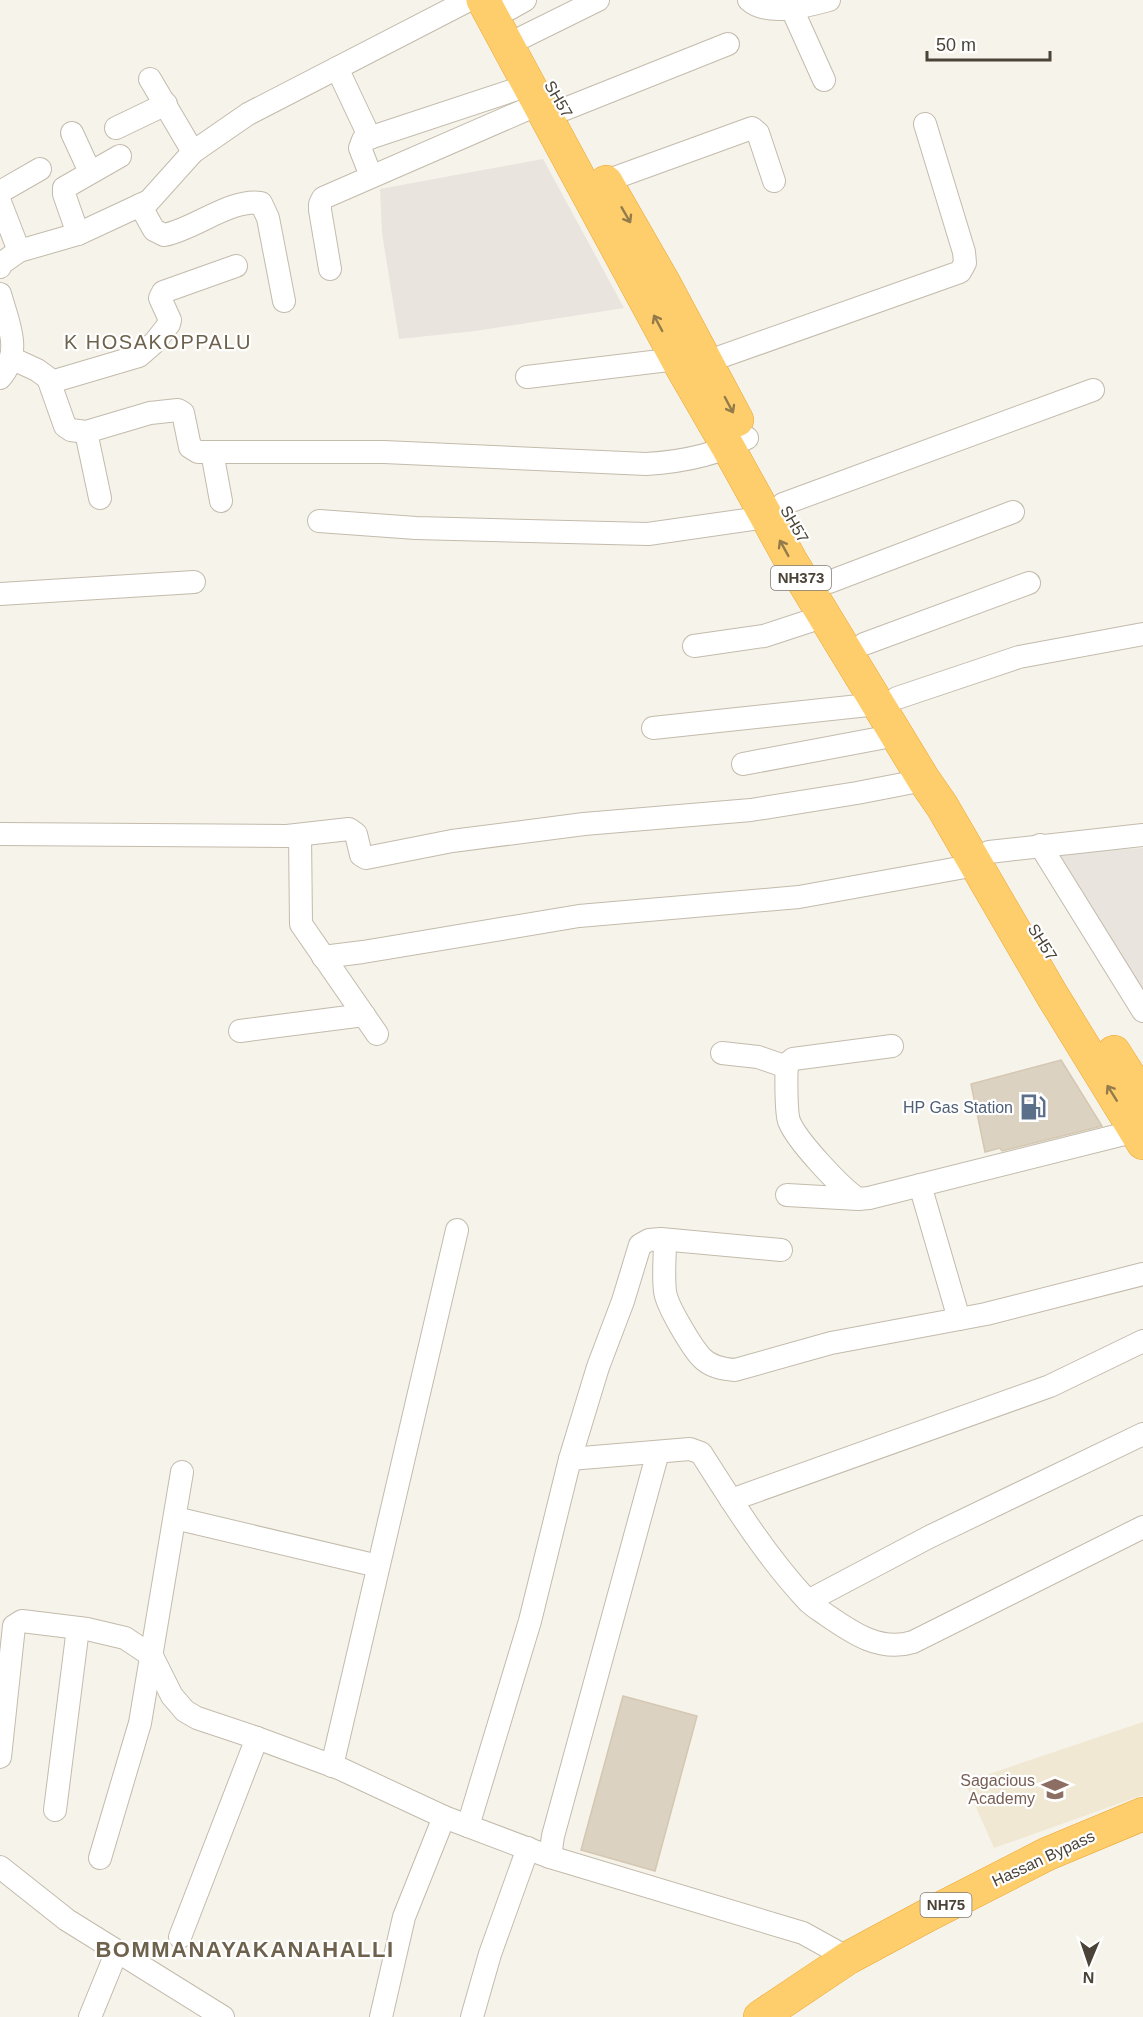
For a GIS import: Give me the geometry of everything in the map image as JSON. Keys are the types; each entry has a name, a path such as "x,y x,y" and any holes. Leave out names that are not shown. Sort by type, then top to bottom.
{"highway":[{"name":"NH373","path":"509,9 544,99 775,510 825,616 887,701 897,735 924,780 983,858 1052,995 1139,1137"},
{"name":"SH57","path":"509,9 544,99 606,181 692,361"},
{"name":"SH57","path":"775,510 829,582 864,644 887,701 983,858 1017,900 1143,1098"},
{"name":"Hassan Bypass","path":"760,2017 848,1958 1047,1854 1143,1814"}],"street":[{"path":"0,267 19,251 78,234 140,205 154,197 193,152 248,114 470,0"},
{"path":"509,9 598,0"},
{"path":"749,0 752,3 778,9 801,8 829,0"},
{"path":"792,9 824,80"},
{"path":"371,176 360,148 360,143 370,138 544,99 728,44"},
{"path":"337,68 370,138"},
{"path":"150,79 193,152"},
{"path":"330,269 320,204 323,198 544,99"},
{"path":"116,128 166,104"},
{"path":"527,377 692,361 960,272 965,263 964,252 925,124"},
{"path":"606,181 752,128 758,133 774,181"},
{"path":"72,133 90,172"},
{"path":"78,234 64,191 68,184 120,156"},
{"path":"0,192 40,169"},
{"path":"0,202 19,251"},
{"path":"140,205 154,230 164,236 224,209 261,202 268,218 284,301"},
{"path":"51,382 139,356 155,342 169,324 170,320 160,298 163,292 236,266"},
{"path":"0,294 11,332 13,358 0,378"},
{"path":"13,358 37,370 51,382 65,426 71,430 86,432 150,413 178,410 183,413 190,447 198,452 384,452 646,464 671,462 738,443"},
{"path":"319,521 416,528 648,534 775,510 1093,390"},
{"path":"86,432 100,498"},
{"path":"212,452 221,501"},
{"path":"829,582 1013,512"},
{"path":"0,594 194,582"},
{"path":"864,644 1029,583"},
{"path":"694,646 764,636 825,616"},
{"path":"653,729 887,701 1019,657 1143,634"},
{"path":"743,764 897,735"},
{"path":"0,834 286,836 353,830 361,855 366,858 452,841 584,824 751,810 857,794 924,780"},
{"path":"300,835 302,924 377,1034"},
{"path":"323,957 579,916 800,897 1040,845 1143,835"},
{"path":"1040,845 1143,1011"},
{"path":"240,1031 364,1015"},
{"path":"858,1199 847,1192 808,1149 789,1121 787,1067 793,1059 892,1046"},
{"path":"722,1053 758,1057 787,1067"},
{"path":"787,1195 858,1199 1139,1137"},
{"path":"920,1185 959,1319"},
{"path":"332,1766 457,1230"},
{"path":"468,1826 530,1621 570,1458 598,1367 623,1301 640,1245 649,1240 664,1240 782,1250"},
{"path":"664,1240 665,1294 674,1315 701,1357 715,1367 735,1370 831,1343 986,1314 1143,1274"},
{"path":"731,1500 1050,1386 1143,1341"},
{"path":"807,1601 929,1537 1143,1434"},
{"path":"570,1458 690,1449 701,1453 751,1530 807,1601 859,1636 886,1646 900,1646 913,1642 1143,1527"},
{"path":"550,1857 658,1452"},
{"path":"100,1858 140,1723 182,1472"},
{"path":"175,1518 378,1566"},
{"path":"0,1757 14,1626 22,1621 78,1628 125,1638 152,1656 172,1696 185,1711 197,1718 332,1766 444,1817 550,1857 803,1933 848,1958"},
{"path":"56,1810 78,1628"},
{"path":"180,1937 257,1738"},
{"path":"381,2017 404,1917 444,1817"},
{"path":"472,2017 490,1954 528,1848"},
{"path":"0,1867 67,1920 117,1952 192,2009 223,2017"},
{"path":"90,2017 117,1952"}],"shaded area":[{"path":"543,159 624,308 475,331 399,339 382,233 380,189"},
{"path":"1143,848 1143,1020 1039,855"},
{"name":"Sagacious Academy","path":"1143,1722 1143,1795 994,1848 965,1782"}],"building":[{"name":"HP Gas Station","path":"1061,1060 1102,1126 1002,1151 1000,1148 985,1152 971,1084"},
{"path":"623,1696 697,1716 655,1871 581,1850"}],"place":[{"name":"HP Gas Station","path":"1033,1107"},
{"name":"Sagacious Academy","path":"1055,1789"}],"district":[{"name":"K HOSAKOPPALU","path":"158,342"},
{"name":"BOMMANAYAKANAHALLI","path":"245,1949"}]}
